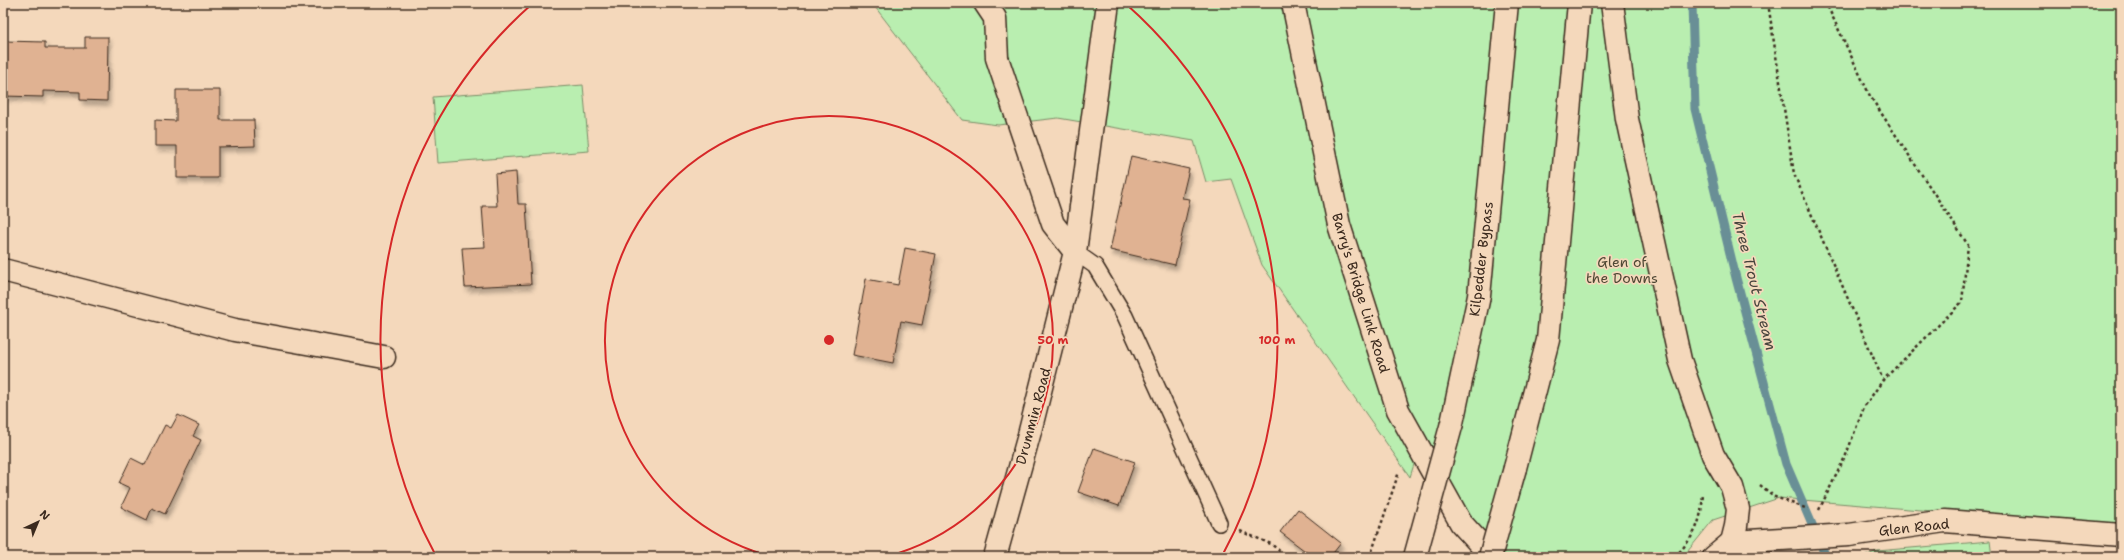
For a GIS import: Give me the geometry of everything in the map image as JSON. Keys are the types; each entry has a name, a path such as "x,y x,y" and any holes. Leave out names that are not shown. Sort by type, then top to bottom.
{"main road":[{"path":"985,3 995,18 997,58 1053,224 1075,252"},
{"name":"Drummin Road","path":"994,557 1029,435 1075,252 1108,3"},
{"name":"Barry's Bridge Link Road","path":"1293,3 1339,226 1398,410 1461,523 1491,557"},
{"name":"Kilpedder Bypass","path":"1415,557 1452,423 1479,296 1507,3"},
{"path":"1491,557 1548,340 1579,3"},
{"path":"1612,3 1627,119 1680,360 1713,454 1732,487 1738,508 1732,542 1714,557"},
{"path":"3,270 235,330 384,357"},
{"name":"Glen Road","path":"1732,542 1849,535 1945,521 2121,535"}],"lane":[{"path":"1075,252 1096,266 1125,316 1219,523"}],"path":[{"path":"1768,3 1794,174 1883,380"},
{"path":"1818,512 1846,455 1864,407 1883,380 1962,302 1968,244 1870,96 1826,3"},
{"path":"1370,557 1399,472"},
{"path":"1792,504 1811,510"},
{"path":"1219,523 1272,544 1287,557"}],"green space":[{"name":"Glen of the Downs","path":"872,3 2121,3 2121,527 1779,498 1713,520 1683,557 1504,557 1422,468 1416,458 1410,477 1262,265 1231,179 1206,182 1194,141 1058,118 998,125 962,120"},
{"path":"583,85 589,151 438,163 433,97"},
{"path":"1990,541 1992,557 1864,557 1877,551"}],"building":[{"path":"85,37 108,37 107,101 80,100 80,92 43,91 43,97 3,96 3,41 45,42 45,48 85,48"},
{"path":"176,90 220,90 220,120 254,120 255,146 218,147 218,178 177,178 177,146 155,146 155,120 176,121"},
{"path":"1131,156 1189,169 1182,198 1190,199 1175,265 1110,250"},
{"path":"516,172 518,204 526,204 531,284 465,287 462,248 485,247 482,206 497,206 495,174"},
{"path":"905,248 936,254 922,325 901,321 893,363 852,355 866,279 898,285"},
{"path":"178,415 199,425 193,436 201,440 165,514 152,508 147,520 121,507 130,488 119,483 131,458 145,465 165,425 171,428"},
{"path":"1094,448 1135,462 1119,506 1078,492"},
{"path":"1298,509 1341,543 1330,557 1313,557 1280,532"}],"waterway":[{"name":"Three Trout Stream","path":"1692,3 1695,109 1736,278 1786,464 1826,557"}]}
